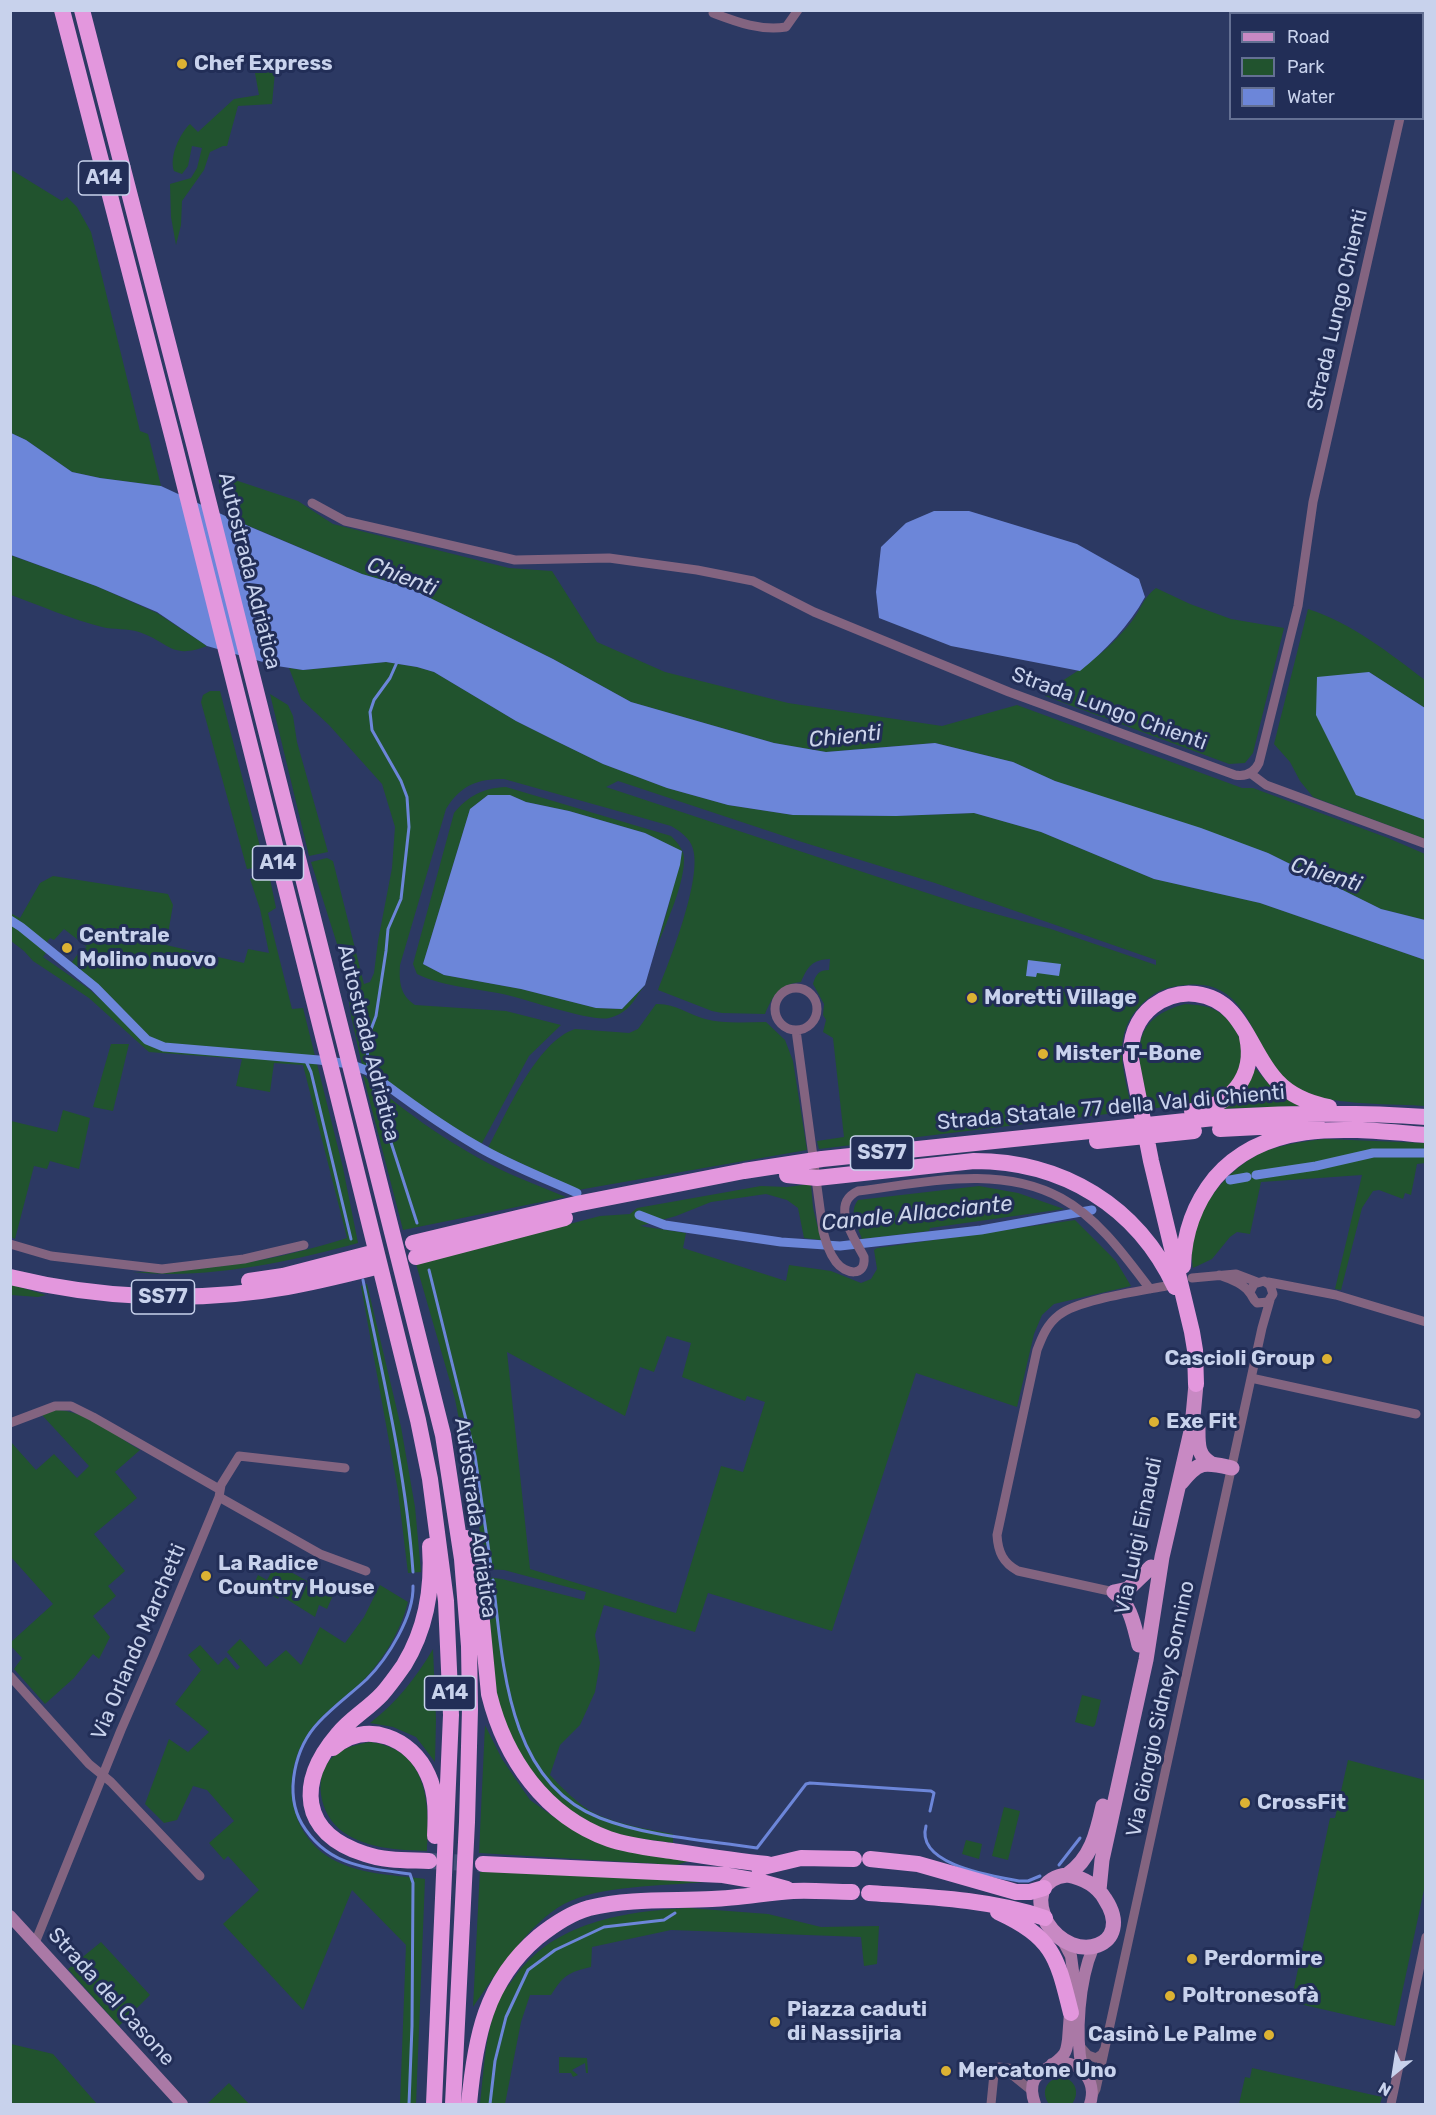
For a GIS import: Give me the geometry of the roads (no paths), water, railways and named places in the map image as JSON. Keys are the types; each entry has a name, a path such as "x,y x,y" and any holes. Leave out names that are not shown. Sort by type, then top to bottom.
{"highway":[{"name":"Autostrada Adriatica","path":"62,10 173,439 335,1084 418,1420 430,1479 440,1543 449,1645 450,1726 434,2104"},
{"name":"Autostrada Adriatica","path":"82,10 195,448 443,1435 466,1596 470,1709 467,1833 453,2104"},
{"path":"1195,1392 1195,1350 1151,1161 1131,1059 1132,1040 1136,1027 1144,1015 1161,1001 1184,993 1209,996 1232,1011 1274,1078 1295,1096 1330,1107 1425,1112"},
{"path":"1017,1139 1041,1130 1196,1111 1218,1104 1235,1090 1245,1073 1249,1053 1245,1030"},
{"name":"Strada Statale 77 della Val di Chienti","path":"415,1250 581,1208 744,1171 813,1161 1149,1124 1272,1114 1355,1113 1425,1117"},
{"name":"Strada Statale 77 della Val di Chienti","path":"633,1197 787,1175 1228,1128 1318,1124 1425,1127"},
{"path":"1177,1274 1188,1227 1196,1207 1205,1191 1224,1168 1243,1153 1281,1136 1301,1132 1338,1131 1425,1135"},
{"path":"787,1175 817,1178 974,1161 999,1161 1025,1165 1073,1181 1096,1194 1137,1228 1177,1274"},
{"name":"SS77","path":"10,1266 98,1282 147,1286 195,1286 283,1276 370,1261 288,1287 194,1296 145,1297 96,1293 10,1277"},
{"path":"418,1420 417,1466 429,1535 431,1564 426,1614 413,1648 394,1679 381,1695 339,1732 318,1760 311,1779 310,1799 313,1811 328,1834 340,1843 367,1855 429,1861"},
{"path":"455,1508 477,1570 489,1694 493,1712 508,1748 531,1783 565,1815 609,1839 642,1847 767,1864"},
{"path":"318,1760 338,1743 348,1738 361,1734 376,1734 399,1741 415,1755 429,1776 435,1802 433,1903 440,1968"},
{"path":"723,1875 801,1858 862,1859 918,1864 1016,1892 1029,1892 1044,1888"},
{"path":"483,1864 723,1875 758,1881 794,1891"},
{"path":"469,2104 477,2041 491,1996 518,1956 538,1937 561,1921 588,1909 624,1902 711,1899 794,1891 929,1897 1013,1908 1045,1918"},
{"path":"978,1903 1016,1920 1031,1929 1042,1940 1058,1965 1071,2013"}],"main road":[{"path":"1195,1392 1198,1449 1212,1464"},
{"name":"Via Luigi Einaudi","path":"1099,1890 1102,1860 1146,1660 1162,1557 1192,1427 1195,1392"},
{"name":"Via Luigi Einaudi","path":"1044,1888 1054,1878 1067,1875 1077,1869 1086,1858 1099,1825 1139,1645 1151,1567 1195,1392"},
{"path":"1179,1485 1194,1467 1204,1463 1232,1468"},
{"path":"1114,1592 1128,1589 1151,1567"},
{"path":"1114,1592 1121,1597 1128,1609 1139,1645"},
{"path":"1062,1939 1079,1947 1093,1948 1106,1941 1113,1928 1109,1905 1099,1890 1084,1880 1067,1875"},
{"path":"1035,2104 1032,2091 1040,2072 1061,2057 1066,2049 1073,1971 1071,1956 1062,1939 1049,1926 1045,1918 1041,1902 1044,1888"},
{"name":"Strada del Casone","path":"10,1916 182,2104"},
{"path":"1091,2101 1091,2082 1082,2069 1078,2043 1085,1970 1093,1948"},
{"path":"1052,2064 1068,2063 1082,2069"}],"street":[{"path":"713,13 745,24 775,29 786,27 798,10"},
{"name":"Strada Lungo Chienti","path":"312,503 345,521 515,560 609,558 697,570 753,581 813,612 1009,692 1242,776 1250,773 1259,763 1298,606 1313,502 1400,120"},
{"path":"1250,773 1266,785 1425,844"},
{"path":"796,987 809,991 818,1007 812,1024 796,1030 780,1022 775,1010 778,997 783,992 796,987"},
{"path":"796,1030 825,1240 841,1268 853,1273 859,1272 864,1265 864,1257 852,1235 845,1212 845,1205 851,1194 858,1191 982,1178 1022,1183 1070,1203 1116,1244 1150,1289"},
{"path":"10,1244 51,1256 162,1269 244,1259 304,1245"},
{"path":"1114,1592 1018,1571 1005,1562 999,1552 997,1535 1037,1350 1043,1335 1059,1314 1074,1306 1150,1289 1177,1274 1241,1275 1257,1282 1336,1295 1425,1322"},
{"path":"1219,1275 1236,1282 1250,1292 1252,1286 1257,1282"},
{"path":"1268,1282 1272,1287 1272,1297"},
{"path":"1254,1302 1264,1304 1272,1297 1295,1287"},
{"name":"Via Giorgio Sidney Sonnino","path":"1250,1292 1261,1316 1262,1328"},
{"name":"Via Giorgio Sidney Sonnino","path":"1091,2101 1096,2089 1262,1328 1272,1297"},
{"path":"1251,1378 1416,1414"},
{"path":"10,1423 55,1406 70,1407 93,1417 320,1554 366,1571"},
{"name":"Via Orlando Marchetti","path":"36,1943 219,1493 239,1456 345,1468"},
{"path":"10,1676 89,1764 111,1782 200,1876"},
{"path":"1391,2104 1425,1937"},
{"path":"1078,2043 1084,2053 1096,2058 1105,2048"},
{"path":"991,2104 994,2074 999,2067 1040,2072"},
{"path":"1004,2068 1032,2091"}],"water":[{"path":"11,433 26,440 72,472 161,486 234,520 362,574 410,588 553,659 631,702 774,743 826,752 935,743 1013,762 1055,781 1201,828 1268,853 1381,909 1425,920 1425,960 1260,903 1154,879 1041,832 974,813 896,816 793,815 728,805 667,788 603,764 516,721 434,672 417,667 386,662 303,670 277,666 207,646 157,612 96,586 11,555"},
{"path":"934,511 969,511 1077,544 1139,579 1145,597 1132,618 1116,637 1080,671 951,646 879,618 876,592 881,547 906,523"},
{"path":"1369,672 1425,708 1425,820 1356,795 1316,715 1317,677"},
{"path":"488,795 510,795 526,802 569,811 645,833 682,851 645,985 622,1009 596,1008 521,989 444,975 423,964 470,809"},
{"path":"1028,960 1061,964 1059,976 1037,973 1036,977 1026,976"}],"waterway":[{"path":"398,660 390,678 374,700 370,712 372,730 401,781 407,797 409,827 401,899 388,929 376,1016 367,1040 368,1071 417,1223"},
{"name":"Canale Allacciante","path":"10,920 95,987 147,1040 164,1047 350,1064 368,1071 449,1129 489,1153 577,1193"},
{"path":"305,1059 311,1072 351,1239"},
{"name":"Canale Allacciante","path":"1256,1175 1316,1166 1373,1153 1426,1153"},
{"name":"Canale Allacciante","path":"1230,1180 1247,1177"},
{"name":"Canale Allacciante","path":"639,1215 665,1225 781,1242 840,1246 981,1230 1092,1210"},
{"path":"429,1270 475,1456 491,1566"},
{"path":"363,1280 399,1462 413,1572"},
{"path":"493,1580 507,1683 515,1717 528,1749 545,1777 569,1801 600,1818 657,1834 757,1848 806,1784 810,1783 931,1791 934,1793 930,1811"},
{"path":"409,2104 413,1883 410,1874 363,1867 336,1857 323,1849 302,1824 297,1812 293,1785 298,1757 311,1732 325,1716 367,1679 391,1648 409,1610 413,1586"},
{"path":"926,1826 926,1839 932,1850 959,1866 975,1872 1019,1881 1028,1881 1040,1876"},
{"path":"1059,1865 1080,1838"},
{"path":"490,2104 495,2061 506,2017 528,1970 555,1950 604,1927 664,1920 675,1913"}],"tunnel":[{"path":"430,1861 483,1864"}],"place":[{"name":"Chef Express","path":"182,64"},
{"name":"Centrale Molino nuovo","path":"67,948"},
{"name":"Moretti Village","path":"972,998"},
{"name":"Mister T-Bone","path":"1043,1054"},
{"name":"Cascioli Group","path":"1327,1359"},
{"name":"Exe Fit","path":"1154,1422"},
{"name":"La Radice Country House","path":"206,1576"},
{"name":"CrossFit","path":"1245,1803"},
{"name":"Perdormire","path":"1192,1959"},
{"name":"Poltronesofà","path":"1170,1996"},
{"name":"Piazza caduti di Nassijria","path":"775,2022"},
{"name":"Casinò Le Palme","path":"1269,2035"},
{"name":"Mercatone Uno","path":"946,2071"}],"water label":[{"name":"Chienti","path":"402,577"},
{"name":"Chienti","path":"845,737"},
{"name":"Chienti","path":"1326,875"}]}
